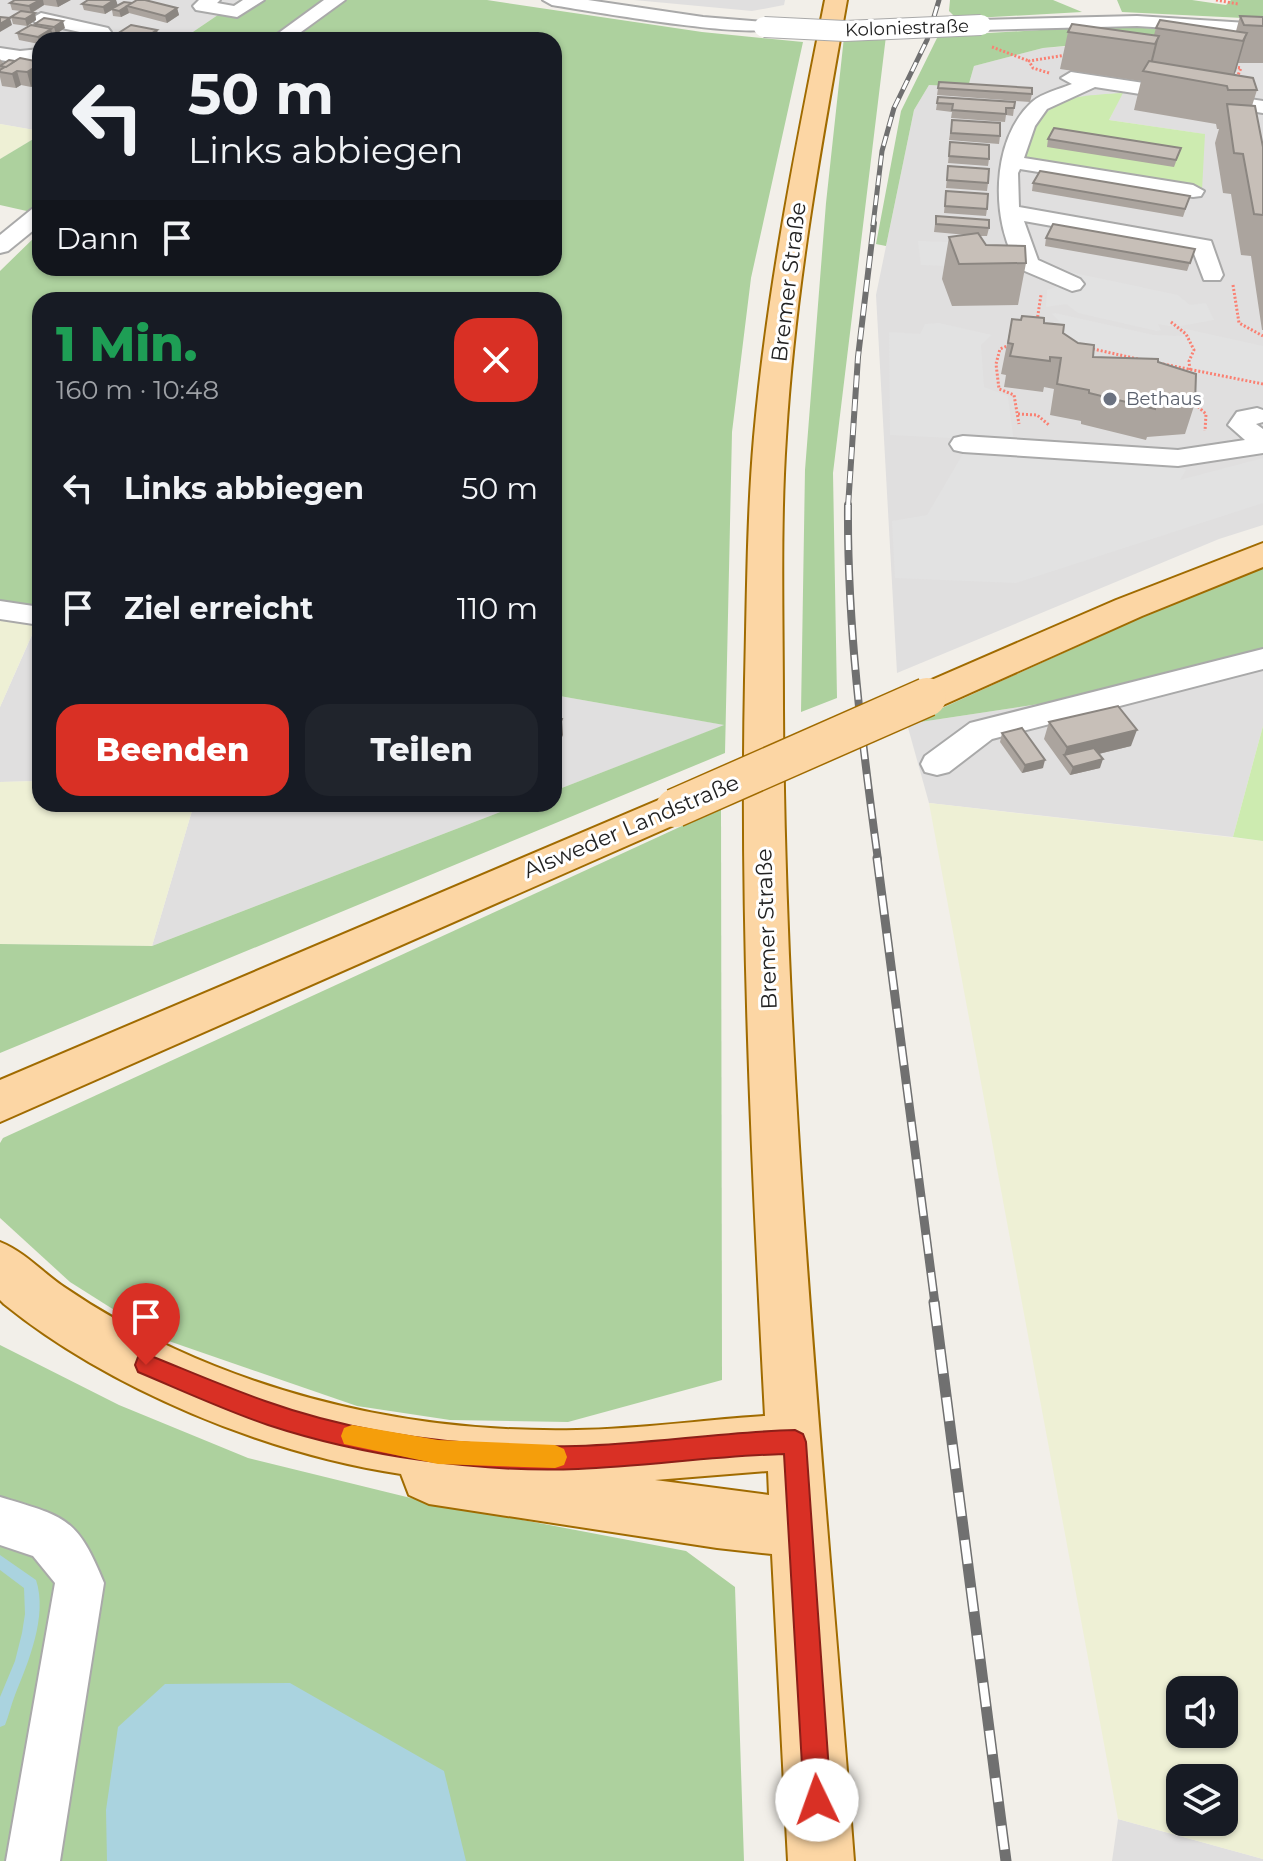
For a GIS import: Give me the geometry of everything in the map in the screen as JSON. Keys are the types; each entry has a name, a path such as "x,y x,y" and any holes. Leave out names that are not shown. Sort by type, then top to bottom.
{"main road":[{"name":"Bremer Straße","path":"821,1861 770,1062 763,816 765,552 770,437 789,252 836,0"},
{"name":"Alsweder Landstraße","path":"0,1102 1129,608 1263,554"},
{"path":"0,1266 44,1305 146,1365 267,1413 341,1434 438,1452 577,1458 732,1444 795,1442"},
{"path":"0,1310 135,1383 262,1434 334,1457 434,1477 671,1512 800,1527"}],"street":[{"path":"211,0 202,6 237,12 255,0"},
{"name":"Koloniestraße","path":"552,0 703,22 845,31 1137,21 1263,29"},
{"path":"289,32 333,1"},
{"path":"41,18 102,32"},
{"path":"0,54 32,56"},
{"path":"1054,75 1263,107"},
{"path":"1072,284 1036,267 1006,198 1012,162 1025,126 1040,105 1094,81"},
{"path":"1012,162 1193,191"},
{"path":"1010,212 1203,246 1212,275"},
{"path":"0,246 32,220"},
{"path":"963,444 1178,458 1261,434"},
{"path":"0,610 32,615"},
{"path":"937,764 981,731 1263,659"},
{"path":"0,1521 52,1538 71,1558 80,1583 33,1861"}],"path":[{"path":"102,32 143,32"},
{"path":"1054,75 1033,68 1029,61 1068,55"},
{"path":"1036,267 1036,331"},
{"path":"1171,322 1186,334 1194,350 1189,361 1191,378"},
{"path":"1018,344 1000,349 996,364 999,389 1014,395 1019,427"},
{"path":"1078,345 1149,361"},
{"path":"1162,364 1263,384"},
{"path":"1185,396 1206,414 1204,437"},
{"path":"1018,414 1037,415 1049,425"}],"shaded area":[{"path":"0,0 240,0 193,32 32,32 32,130 0,124"},
{"path":"634,0 785,0 784,5 752,11"},
{"path":"1114,43 1263,47 1263,525 1219,539 897,673 876,295 914,110 929,85 968,87 974,66 1043,48","holes":["1122,93 1109,120 1204,134 1034,127"]},
{"path":"918,241 982,243 972,267 921,265"},
{"path":"1051,268 1178,295 1190,305 1206,303 1214,320 1175,327 1158,324 1161,330 1157,331 1078,313 1066,304 1046,307 1047,290 1060,286 1050,278"},
{"path":"1052,314 1154,335 1182,336 1186,329 1263,346 1263,386 1039,338 1047,325 1059,321"},
{"path":"939,323 992,335 981,345 984,387 1008,396 1014,441 890,435 889,332 920,334 925,324"},
{"path":"967,447 1163,461 1186,470 1180,480 1263,458 1263,503 1016,583 895,578 892,521 927,515"},
{"path":"32,635 32,781 0,782 0,707"},
{"path":"1263,670 1263,726 1233,837 929,803 907,724"},
{"path":"562,696 725,725 562,788"},
{"path":"192,812 500,812 152,946"},
{"path":"1118,1819 1166,1832 1166,1836 1180,1836 1263,1859 1263,1861 1112,1861"}],"green space":[{"path":"240,0 487,0 702,32 803,42 751,278 732,432 725,753 0,1053 0,944 152,946 500,812 562,812 562,788 724,725 562,696 562,292 32,292 32,606 0,600 0,271 32,240 32,276 562,276 562,32 193,32"},
{"path":"950,0 1053,0 1082,12 957,19 949,11"},
{"path":"1117,0 1192,0 1226,5 1231,0 1263,0 1263,19 1122,12"},
{"path":"1107,26 1218,32 1043,48 974,66 968,87 929,85 914,110 886,246 876,244 901,111 938,36"},
{"path":"886,36 833,473 837,698 801,712 805,470 826,203 844,37"},
{"path":"1123,93 1109,120 1205,134 1202,190 1019,161 1038,124 1056,105 1082,96"},
{"path":"0,124 32,130 32,140 0,159"},
{"path":"32,140 32,212 0,205 0,159"},
{"path":"1263,562 1263,670 907,724 929,714"},
{"path":"0,617 32,622 32,634 0,707"},
{"path":"1263,726 1263,841 1233,837"},
{"path":"32,781 32,812 192,812 152,946 0,944 0,782"},
{"path":"929,803 1263,841 1263,1859 1180,1836 1238,1836 1238,1764 1166,1764 1166,1832 1118,1819"},
{"path":"721,808 722,1380 568,1422 450,1420 357,1406 157,1337 70,1282 0,1218 0,1143 3,1138"},
{"path":"0,1345 119,1405 248,1458 423,1501 686,1551 735,1587 744,1861 0,1861"}],"water":[{"path":"290,1683 444,1771 466,1861 107,1861 106,1810 118,1727 165,1684"}],"building":[{"path":"15,0 40,0 29,6 10,3"},
{"path":"88,0 114,0 103,7 82,4"},
{"path":"137,0 177,8 165,16 127,6 119,11 111,9"},
{"path":"21,11 35,13 25,19 11,17"},
{"path":"1240,16 1263,17 1263,26 1244,25"},
{"path":"44,18 63,21 54,27 35,24"},
{"path":"1160,20 1247,33 1243,41 1156,28"},
{"path":"1072,24 1159,36 1155,44 1068,32"},
{"path":"31,25 51,29 32,32 32,36 17,33"},
{"path":"131,25 157,30 154,32 120,32"},
{"path":"20,58 32,60 32,69 27,72 12,74 0,70"},
{"path":"9,60 15,61 6,67 0,66"},
{"path":"1149,61 1253,78 1257,90 1228,90 1227,86 1143,71"},
{"path":"939,82 1032,88 1032,94 938,88"},
{"path":"938,97 1015,102 1014,108 1006,108 1006,114 952,110 953,104 937,103"},
{"path":"1227,104 1255,106 1263,147 1263,215 1254,214 1243,154 1234,153"},
{"path":"952,120 1000,123 1000,136 951,133"},
{"path":"1054,128 1181,148 1176,160 1048,139"},
{"path":"950,142 989,145 989,159 949,156"},
{"path":"948,166 989,169 988,183 947,180"},
{"path":"1040,171 1190,196 1185,209 1033,183"},
{"path":"946,191 988,194 987,209 945,206"},
{"path":"936,216 989,220 989,228 936,224"},
{"path":"1053,224 1195,249 1190,263 1046,238"},
{"path":"978,233 986,245 1025,246 1026,263 959,264 949,237"},
{"path":"1022,316 1044,318 1044,323 1064,325 1063,333 1078,343 1094,345 1093,357 1158,359 1158,362 1196,374 1195,403 1155,405 1155,409 1057,384 1061,358 1050,357 1050,361 1010,356 1013,344 1008,343 1012,319 1021,320"},
{"path":"1118,706 1137,730 1067,747 1049,722"},
{"path":"1022,728 1045,760 1025,765 1002,733"},
{"path":"1094,748 1103,759 1073,767 1064,755"}],"waterway":[{"path":"0,1562 31,1585 32,1604 25,1652 0,1720"}],"railway":[{"path":"873,225 882,151 894,108 927,40 939,0"},
{"path":"848,507 858,357 874,223"},
{"path":"848,507 853,639 878,860"},
{"path":"877,858 935,1304"},
{"path":"934,1302 1006,1861"}],"slow traffic":[{"path":"352,1436 438,1452 555,1457"}],"place":[{"name":"Bethaus","path":"1110,399"}],"route":[{"path":"146,1365 267,1413 341,1434 438,1452 577,1458 732,1444 795,1442 817,1800"}]}
